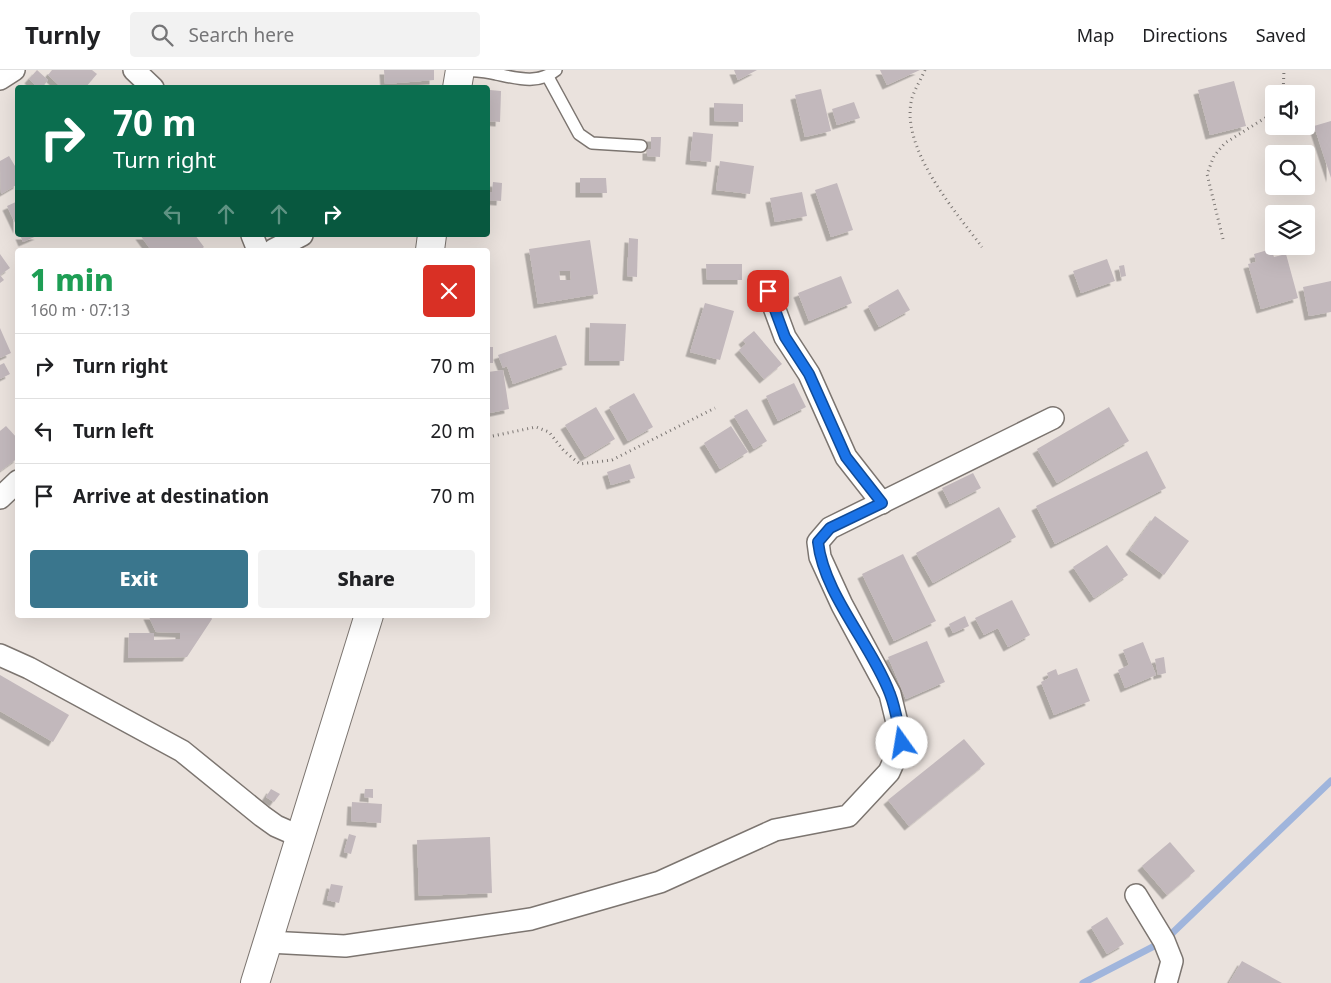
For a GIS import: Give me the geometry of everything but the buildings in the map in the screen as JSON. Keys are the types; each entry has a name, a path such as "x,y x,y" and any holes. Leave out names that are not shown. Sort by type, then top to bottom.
{"main road":[{"path":"457,85 460,70"},
{"path":"255,983 302,837 368,618"}],"street":[{"path":"0,79 14,70"},
{"path":"134,70 150,85"},
{"path":"277,248 298,237"},
{"path":"768,291 785,337 809,374 846,457 882,503"},
{"path":"268,942 345,946 531,919 660,882 775,830 848,816 888,772 902,743 890,694 842,605 820,557 818,542 830,528 1053,418"},
{"path":"0,498 15,484"},
{"path":"0,655 29,668 182,751 262,816 276,826 302,837"},
{"path":"1136,895 1164,941 1172,961 1166,983"}],"lane":[{"path":"460,70 494,73 515,80 552,73 579,134 592,143 641,146"}],"path":[{"path":"925,70 912,99 912,130 933,182 982,247"},
{"path":"1283,85 1284,70"},
{"path":"1223,239 1208,174 1214,156 1225,143 1265,118"},
{"path":"490,437 536,427 549,432 564,451 580,464 612,460 715,408"}],"waterway":[{"path":"1083,983 1164,941 1331,781"}],"route":[{"path":"768,291 785,337 809,374 846,457 882,503 830,528 818,542 820,557 842,605 890,694 902,743"}]}
